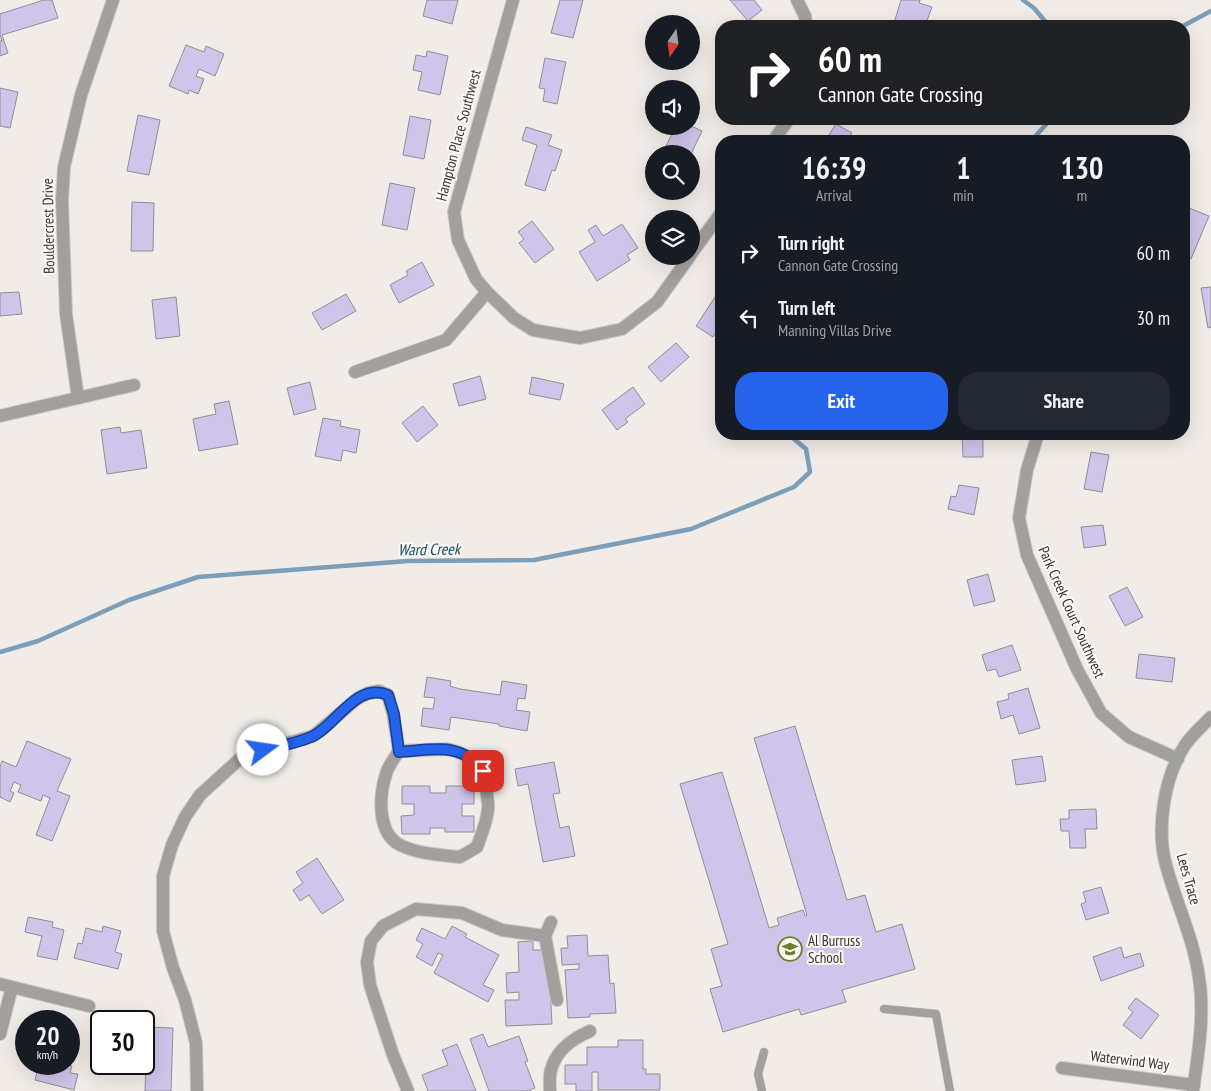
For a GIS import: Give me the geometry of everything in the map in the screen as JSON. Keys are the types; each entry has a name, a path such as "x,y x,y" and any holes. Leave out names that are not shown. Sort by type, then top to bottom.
{"street":[{"name":"Bouldercrest Drive","path":"78,398 66,314 62,200 64,167 81,95 113,0"},
{"name":"Hampton Place Southwest","path":"513,0 454,212 458,240 476,279 514,318 533,330 580,338 622,330 657,302 683,265"},
{"path":"797,0 805,20"},
{"path":"778,135 785,125"},
{"name":"Hampton Place Southwest","path":"700,241 715,221"},
{"path":"355,372 446,340 487,292"},
{"path":"0,416 134,385"},
{"name":"Park Creek Court Southwest","path":"1036,440 1027,470 1019,518 1027,555 1077,669 1101,713 1129,737 1178,759"},
{"path":"197,1091 196,1043 185,1000 173,968 163,931 163,876 172,845 185,817 200,794 244,755 312,736 368,692 379,691 388,695 394,714 399,752 391,762 386,774 381,807 384,824 392,840 400,845 419,851 460,857 477,847 488,810 483,771 461,752 448,749 399,752"},
{"name":"Lees Trace","path":"1193,1088 1200,1025 1201,1001 1199,978 1195,954 1166,863 1162,840 1162,822 1164,804 1178,759 1186,744 1211,717"},
{"path":"408,1091 393,1055 370,985 368,962 370,941 383,926 416,909 462,912 502,930 545,936"},
{"path":"551,922 545,936 557,1000"},
{"path":"0,1034 6,986 89,1006"},
{"path":"550,1091 550,1071 559,1052 573,1038 590,1031"},
{"name":"Waterwind Way","path":"1062,1068 1193,1088"}],"lane":[{"path":"884,1009 936,1014 950,1091"},
{"path":"762,1091 758,1074 764,1052"}],"building":[{"path":"44,0 52,0 58,18 2,35 8,53 0,56 0,41 2,41 0,35 0,14"},
{"path":"427,0 458,0 452,24 423,16"},
{"path":"560,0 583,0 573,38 551,33"},
{"path":"730,0 754,0 762,10 747,20"},
{"path":"901,0 920,0 919,3 932,7 927,20 895,20"},
{"path":"186,45 204,52 206,46 224,54 215,76 199,69 196,76 204,79 198,94 189,90 188,94 169,86"},
{"path":"427,51 448,56 440,95 418,90 422,72 413,70 416,55 426,57"},
{"path":"545,58 566,62 557,104 543,101 545,89 539,88"},
{"path":"0,88 18,92 10,128 0,126"},
{"path":"138,115 160,120 149,175 127,171"},
{"path":"410,116 431,120 424,159 403,155"},
{"path":"835,125 852,133 851,135 829,135"},
{"path":"526,127 552,135 548,145 562,150 555,171 552,170 545,191 525,185 537,145 522,140"},
{"path":"700,130 702,131 695,145 666,145 672,135 700,135"},
{"path":"390,183 415,188 407,230 382,225"},
{"path":"132,202 154,203 153,251 131,251"},
{"path":"1190,208 1209,216 1190,259"},
{"path":"532,221 554,249 535,263 519,243 524,239 518,232"},
{"path":"622,224 638,248 627,255 630,260 597,281 579,252 595,242 588,230 596,225 603,236"},
{"path":"422,262 434,285 399,303 390,285 408,275 406,271"},
{"path":"1211,287 1211,327 1208,328 1201,288"},
{"path":"19,292 22,314 0,316 0,293"},
{"path":"346,294 356,311 322,330 312,313"},
{"path":"176,297 180,336 156,339 152,300"},
{"path":"715,297 715,334 713,337 696,326"},
{"path":"676,343 689,357 661,382 648,367"},
{"path":"480,376 486,399 459,406 453,384"},
{"path":"532,377 564,384 560,400 529,394"},
{"path":"310,382 316,409 294,415 287,388"},
{"path":"633,387 645,404 625,419 628,422 617,430 602,410"},
{"path":"229,401 238,444 199,451 193,419 216,414 214,404"},
{"path":"423,406 438,425 417,442 402,423"},
{"path":"323,418 341,421 340,426 360,430 356,453 343,450 341,461 315,456"},
{"path":"120,427 121,433 141,430 147,468 107,474 101,430"},
{"path":"962,440 983,440 983,457 963,457"},
{"path":"1091,452 1109,455 1102,492 1084,489"},
{"path":"959,485 979,488 974,515 948,509 951,496 956,497"},
{"path":"1103,525 1106,545 1084,548 1081,527"},
{"path":"988,574 995,601 974,606 967,580"},
{"path":"1127,587 1143,617 1125,626 1109,596"},
{"path":"1012,645 1021,670 999,677 996,669 987,671 982,655"},
{"path":"1139,654 1175,658 1172,682 1136,678"},
{"path":"427,677 451,681 450,686 460,689 500,695 502,681 527,685 525,699 518,698 516,710 530,712 527,731 499,726 499,724 451,717 449,730 421,726 423,708 433,709 435,698 424,697"},
{"path":"1028,688 1040,728 1019,734 1013,715 1001,719 997,702 1009,699 1008,694"},
{"path":"795,726 847,900 865,895 876,932 902,924 915,969 842,990 846,1002 801,1015 799,1009 723,1032 710,989 722,986 711,949 728,944 680,784 722,772 769,928 779,925 777,918 803,910 805,916 807,915 754,738"},
{"path":"27,741 71,759 57,791 70,796 52,841 36,835 50,798 43,795 41,801 18,792 21,785 14,782 10,791 14,793 10,802 0,797 0,767 2,761 16,767"},
{"path":"1042,756 1046,781 1016,785 1012,760"},
{"path":"554,762 560,793 553,794 560,828 569,826 575,856 543,862 528,784 518,786 515,769"},
{"path":"402,786 430,786 430,793 446,793 446,786 474,786 474,804 462,804 462,816 474,816 474,832 445,832 445,828 430,828 430,834 402,834 401,816 414,815 414,804 402,804"},
{"path":"1096,809 1097,829 1085,829 1086,848 1070,848 1069,831 1061,831 1060,819 1069,819 1069,810"},
{"path":"317,858 344,900 322,914 309,895 300,901 293,890 303,883 296,872"},
{"path":"1101,887 1109,913 1086,920 1081,904 1086,902 1083,892"},
{"path":"28,917 53,922 52,927 64,930 57,960 37,956 42,936 25,932"},
{"path":"103,926 121,931 115,952 122,954 118,969 74,958 78,943 82,944 86,928 102,932"},
{"path":"452,926 467,934 465,937 499,955 483,985 494,990 488,1002 434,973 443,955 438,953 432,966 416,957 423,944 416,940 422,928 445,939"},
{"path":"587,935 588,956 608,955 610,984 614,983 616,1013 590,1014 590,1017 568,1018 565,970 579,969 579,964 562,965 561,948 568,948 567,936"},
{"path":"533,941 533,950 545,950 549,970 552,1024 506,1026 505,1000 519,1000 519,992 507,993 506,973 519,972 518,942"},
{"path":"1121,947 1124,958 1140,953 1144,966 1101,981 1093,957"},
{"path":"1136,998 1159,1015 1141,1039 1123,1025 1133,1012 1128,1008"},
{"path":"155,1027 173,1028 171,1091 145,1091 146,1075 155,1075"},
{"path":"483,1034 488,1047 519,1036 528,1061 525,1062 535,1088 527,1091 489,1091 470,1039"},
{"path":"618,1040 643,1040 643,1069 646,1069 646,1074 660,1074 660,1090 598,1090 598,1072 592,1072 592,1091 576,1091 576,1084 565,1084 565,1065 587,1065 587,1047 618,1047"},
{"path":"457,1044 476,1091 428,1091 422,1075 448,1065 442,1050"},
{"path":"36,1075 78,1075 74,1090 35,1080"}],"waterway":[{"path":"1023,0 1034,8 1044,20"},
{"name":"Ward Creek","path":"1190,22 1211,11"},
{"name":"Ward Creek","path":"1036,135 1046,125"},
{"name":"Ward Creek","path":"0,652 38,641 129,600 198,577 408,561 534,560 691,529 794,487 810,472 806,449 795,440"}],"place":[{"name":"Al Burruss School","path":"790,949"}],"route":[{"path":"263,750 312,736 358,698 368,692 379,691 388,695 394,714 399,752 448,749 461,752 470,757 483,771"}]}
